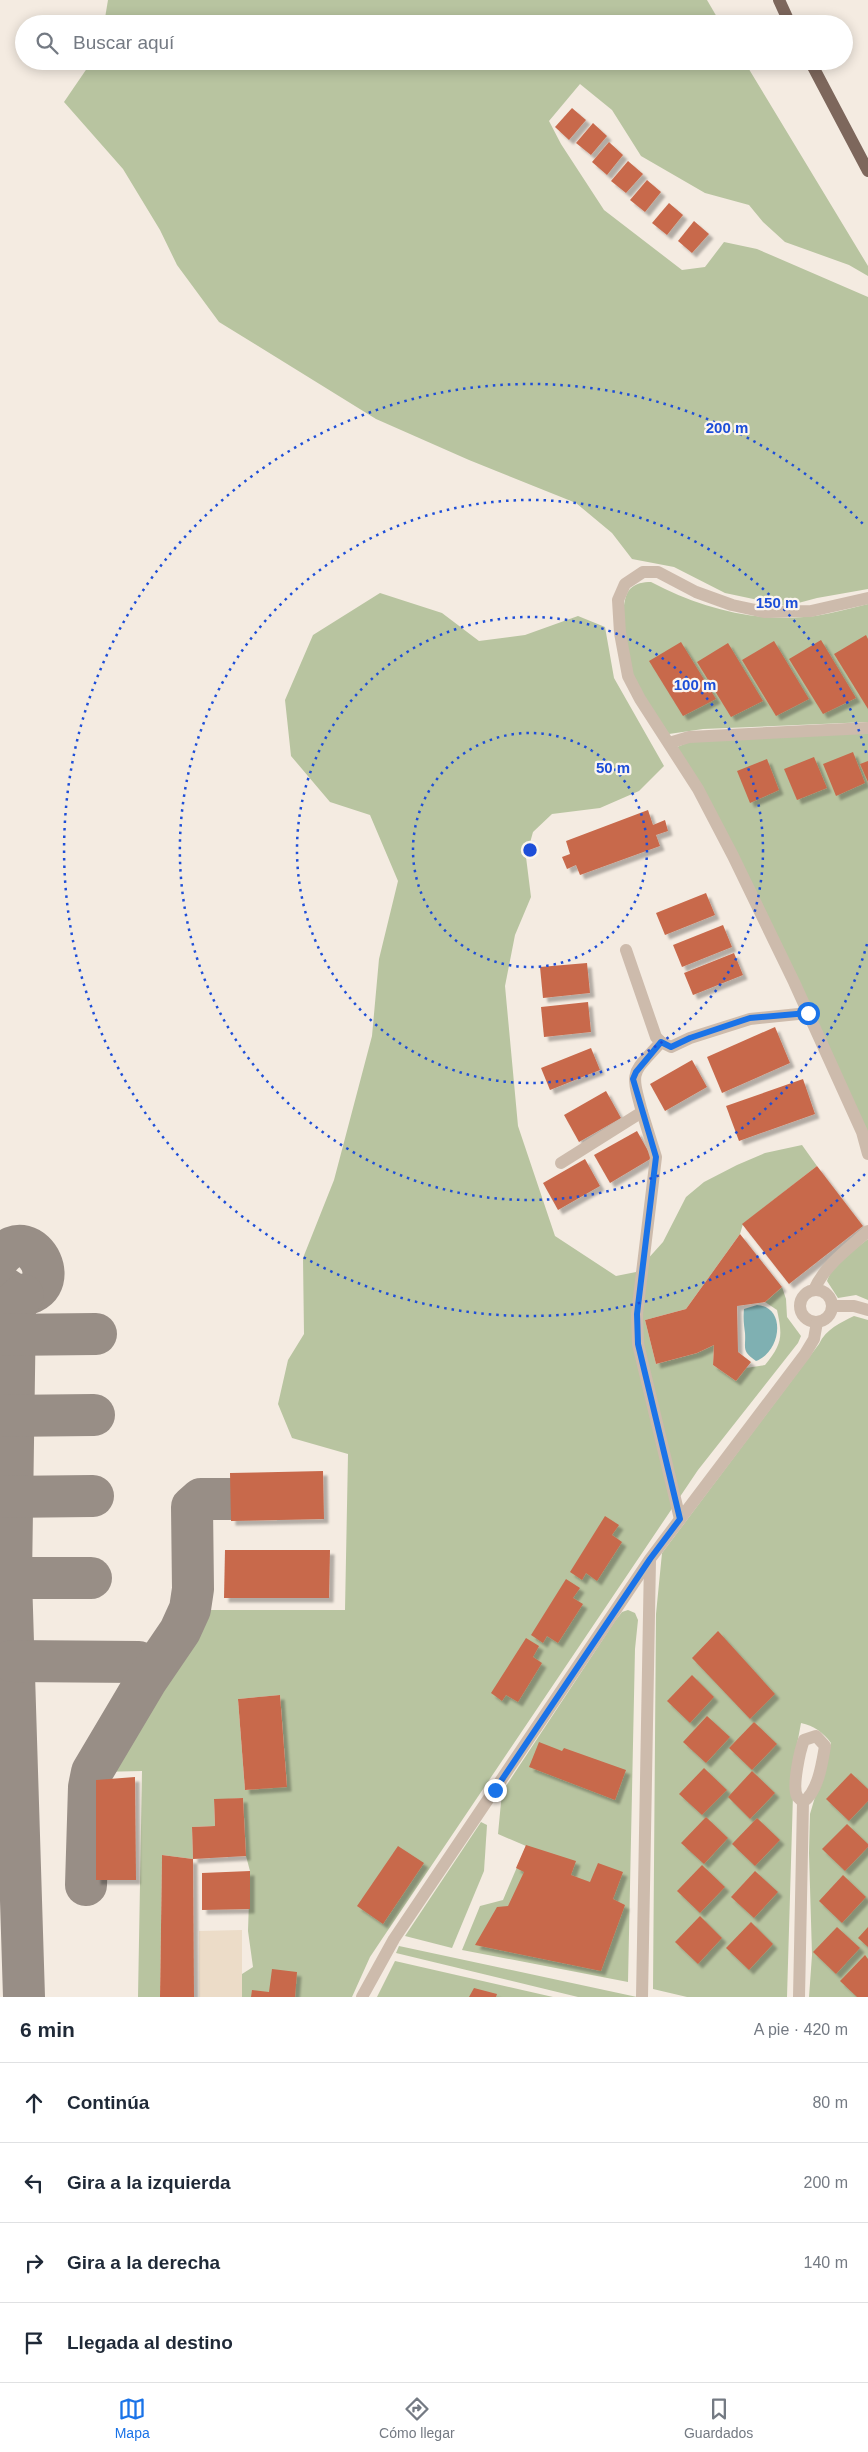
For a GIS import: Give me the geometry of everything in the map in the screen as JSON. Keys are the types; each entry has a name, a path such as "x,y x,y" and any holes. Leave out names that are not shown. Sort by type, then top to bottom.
{"main road":[{"path":"779,0 786,15"},
{"path":"815,70 868,171"}],"street":[{"path":"868,598 810,611 764,612 732,605 696,592 658,572 643,572 625,584 618,600 620,633 628,676 640,700 670,743 698,789 733,856 862,1132 868,1154"},
{"path":"670,743 690,737 868,728"},
{"path":"626,950 649,1018 661,1042 671,1047 690,1038 750,1018 808,1013"},
{"path":"661,1042 636,1072 633,1079 656,1157 637,1314 638,1344 680,1519"},
{"path":"561,1163 642,1112"},
{"path":"814,1290 828,1296 832,1306 826,1319 817,1322 804,1317 800,1308 805,1294 814,1290 821,1275 828,1267 868,1231"},
{"path":"832,1306 854,1306 868,1310"},
{"path":"362,1997 394,1939 650,1559 805,1354 814,1338 817,1322"},
{"path":"642,1997 650,1559"},
{"path":"799,1997 803,1802"}],"green space":[{"path":"108,0 707,0 716,15 106,15"},
{"path":"86,70 749,70 868,266 868,276 849,265 785,242 763,222 749,205 705,193 641,156 612,110 580,84 549,121 561,144 604,210 682,270 705,267 724,242 757,249 868,297 868,589 817,598 787,606 725,593 674,567 632,559 612,533 576,503 469,460 376,419 219,322 177,265 160,230 123,169 64,102"},
{"path":"651,582 690,600 730,612 751,615 793,618 815,616 868,604 868,722 703,729 669,734 635,682 625,644 623,618 626,596 635,585"},
{"path":"380,593 442,613 479,641 525,635 578,616 605,627 614,678 664,766 639,791 600,808 552,814 533,832 526,857 531,897 515,935 505,986 518,1126 555,1236 616,1276 636,1272 663,1242 686,1197 704,1182 765,1153 802,1145 817,1166 743,1224 740,1234 686,1309 645,1320 656,1364 697,1353 714,1345 713,1365 736,1381 746,1368 765,1365 778,1345 780,1327 777,1310 765,1302 782,1287 786,1299 787,1317 801,1336 798,1343 698,1470 370,1957 352,1997 242,1997 242,1974 253,1967 248,1931 250,1871 246,1856 243,1798 214,1800 215,1826 192,1827 193,1859 162,1855 160,1997 138,1997 142,1771 98,1772 184,1634 194,1610 345,1610 348,1454 292,1438 278,1404 288,1360 304,1334 303,1258 334,1180 372,1036 379,959 398,881 370,815 330,802 291,756 285,700 313,635","holes":["280,1695 287,1786 245,1790 238,1699"]},
{"path":"868,732 868,1136 677,747 692,741"},
{"path":"868,1239 868,1300 856,1295 838,1298 827,1281 830,1275 844,1258"},
{"path":"854,1316 868,1320 868,1997 809,1997 812,1955 809,1853 810,1814 831,1743 818,1730 801,1723 794,1761 787,1997 687,1997 653,1989 656,1614 662,1553 825,1334"},
{"path":"628,1610 635,1613 638,1620 635,1649 628,1982 462,1950 480,1906 503,1900 526,1846 498,1834 502,1792 615,1621 622,1612"},
{"path":"481,1822 487,1825 484,1871 452,1948 405,1936"},
{"path":"399,1946 637,1997 578,1997 396,1953"},
{"path":"395,1961 553,1997 377,1997"}],"shaded area":[{"path":"242,1930 242,1997 199,1997 199,1931"}],"water":[{"path":"757,1305 767,1308 773,1313 777,1330 771,1349 756,1361 745,1349 744,1309"}],"building":[{"path":"572,108 586,120 569,140 555,127"},
{"path":"593,123 607,136 591,155 576,143"},
{"path":"609,142 623,155 607,175 592,162"},
{"path":"628,161 643,174 626,193 611,181"},
{"path":"647,180 661,192 645,212 630,200"},
{"path":"669,203 683,215 667,235 652,223"},
{"path":"694,221 709,234 692,253 678,241"},
{"path":"866,635 868,639 868,709 834,654"},
{"path":"821,640 856,698 823,714 789,659"},
{"path":"774,641 809,699 776,716 742,660"},
{"path":"681,642 716,699 683,716 649,661"},
{"path":"728,643 763,701 731,717 697,662"},
{"path":"853,752 865,783 836,796 823,764"},
{"path":"814,757 827,788 797,800 784,769"},
{"path":"767,759 779,790 750,803 737,771"},
{"path":"868,761 868,782 860,764"},
{"path":"648,810 653,825 665,820 668,831 656,835 660,846 580,875 576,865 567,869 562,857 570,854 566,841"},
{"path":"706,893 715,915 665,935 656,913"},
{"path":"723,925 732,947 682,967 673,945"},
{"path":"734,953 743,975 693,995 684,973"},
{"path":"587,963 590,993 543,998 540,967"},
{"path":"588,1002 591,1032 544,1037 541,1007"},
{"path":"775,1027 790,1063 722,1093 707,1057"},
{"path":"591,1048 600,1070 550,1090 541,1068"},
{"path":"692,1060 707,1087 665,1111 650,1084"},
{"path":"803,1079 815,1114 739,1141 726,1106"},
{"path":"606,1091 621,1118 579,1142 564,1115"},
{"path":"637,1131 652,1158 610,1183 594,1155"},
{"path":"585,1159 600,1186 558,1210 543,1183"},
{"path":"817,1166 863,1226 789,1284 742,1224"},
{"path":"740,1234 782,1287 765,1302 737,1306 738,1352 751,1362 736,1381 713,1365 714,1345 697,1353 656,1364 645,1320 686,1309"},
{"path":"323,1471 324,1519 231,1521 230,1473"},
{"path":"605,1516 619,1525 612,1535 622,1542 597,1581 586,1573 582,1580 570,1572"},
{"path":"225,1550 330,1550 329,1598 224,1598"},
{"path":"566,1579 580,1588 573,1598 583,1604 558,1643 547,1636 543,1643 531,1635"},
{"path":"718,1631 775,1694 750,1719 692,1658"},
{"path":"526,1638 539,1646 533,1657 542,1663 518,1702 506,1695 502,1701 491,1693"},
{"path":"692,1675 714,1697 690,1723 667,1701"},
{"path":"280,1695 287,1787 245,1790 238,1699"},
{"path":"707,1716 730,1737 706,1763 683,1742"},
{"path":"754,1722 777,1744 752,1770 729,1748"},
{"path":"539,1742 562,1751 564,1748 626,1770 615,1800 529,1767"},
{"path":"704,1768 727,1790 702,1815 679,1794"},
{"path":"752,1771 775,1793 750,1819 728,1797"},
{"path":"851,1773 868,1789 868,1801 849,1821 826,1799"},
{"path":"135,1777 136,1880 96,1880 96,1780"},
{"path":"243,1798 246,1856 193,1859 192,1827 215,1826 214,1799"},
{"path":"706,1817 728,1838 704,1864 681,1843"},
{"path":"757,1818 780,1840 755,1866 732,1844"},
{"path":"847,1824 868,1844 868,1847 845,1871 822,1849"},
{"path":"526,1845 576,1861 571,1875 590,1882 598,1863 623,1872 613,1899 625,1905 601,1971 475,1945 497,1907 508,1906 524,1872 516,1868"},
{"path":"398,1846 424,1863 383,1924 357,1906"},
{"path":"162,1855 193,1859 194,1997 160,1997"},
{"path":"702,1865 725,1887 700,1913 677,1891"},
{"path":"250,1871 250,1909 202,1910 202,1873"},
{"path":"755,1871 778,1892 754,1918 731,1897"},
{"path":"843,1875 866,1897 842,1923 819,1901"},
{"path":"700,1916 722,1938 698,1964 675,1942"},
{"path":"751,1922 773,1944 749,1970 726,1948"},
{"path":"837,1927 860,1948 836,1974 813,1952"},
{"path":"868,1927 868,1947 858,1938"},
{"path":"865,1955 868,1959 868,1997 857,1997 840,1981"},
{"path":"272,1969 297,1972 295,1997 251,1997 252,1990 269,1992"},
{"path":"474,1988 497,1994 496,1997 469,1997"}],"taxiway":[{"path":"0,1257 12,1247 24,1246 34,1252 41,1262 44,1273 41,1284 32,1292 15,1295 0,1285"},
{"path":"23,1295 18,1299 15,1306 11,1578 24,1997"},
{"path":"0,1335 96,1334"},
{"path":"0,1416 94,1415"},
{"path":"0,1497 93,1496"},
{"path":"86,1885 89,1787 92,1772 146,1681 180,1631 190,1609 193,1589 192,1507 201,1499 230,1499"},
{"path":"0,1578 91,1578"},
{"path":"12,1661 139,1662"}],"route":[{"path":"495,1790 650,1559 680,1519 638,1344 637,1314 656,1157 633,1079 636,1072 661,1042 671,1047 690,1038 750,1018 808,1013"}]}
